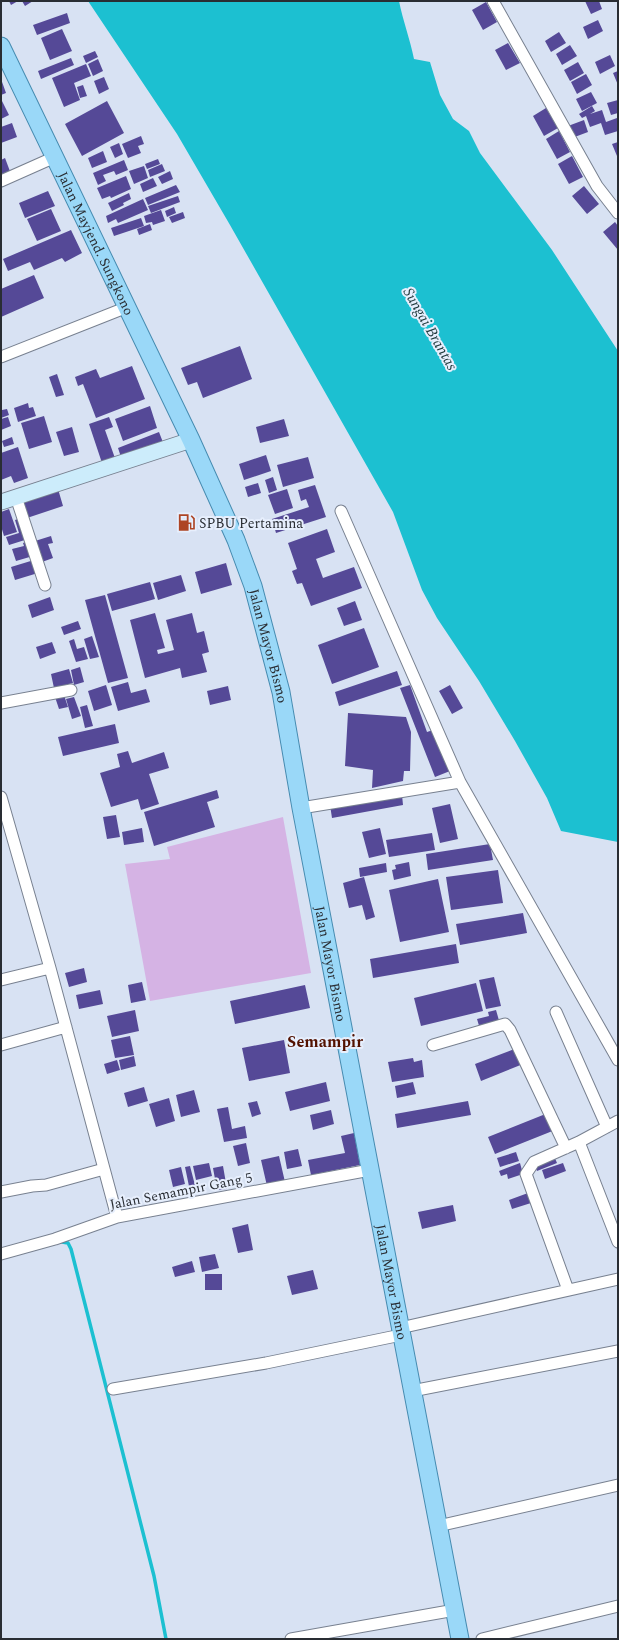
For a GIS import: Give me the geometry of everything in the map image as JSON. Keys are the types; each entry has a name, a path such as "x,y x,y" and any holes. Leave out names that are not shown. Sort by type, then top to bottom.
{"main road":[{"name":"Jalan Mayjend. Sungkono","path":"1,46 55,156 125,308 190,440"},
{"name":"Jalan Mayor Bismo","path":"190,440 236,540 253,586 281,692 300,808 460,1639"}],"street":[{"path":"493,1 597,186 618,213"},
{"path":"1,181 55,156"},
{"path":"1,358 125,308"},
{"path":"1,502 190,440"},
{"path":"16,497 45,585"},
{"path":"341,511 460,782 618,1060"},
{"path":"1,703 71,690"},
{"path":"300,808 460,782"},
{"path":"1,797 50,968 117,1217"},
{"path":"1,980 50,968"},
{"path":"556,1012 607,1127"},
{"path":"433,1045 505,1024 510,1030 566,1148"},
{"path":"1,1045 66,1027"},
{"path":"568,1290 526,1174 534,1162 580,1142 618,1120"},
{"path":"580,1142 618,1242"},
{"path":"1,1192 46,1185 104,1169"},
{"name":"Jalan Semampir Gang 5","path":"1,1254 55,1239 117,1217 370,1170"},
{"path":"113,1389 266,1363 618,1279"},
{"path":"412,1391 618,1350"},
{"path":"438,1526 618,1485"},
{"path":"482,1639 618,1606"},
{"path":"291,1639 455,1610"}],"shaded area":[{"path":"283,817 311,973 150,1001 125,864 170,859 167,847"}],"water":[{"name":"Sungai Brantas","path":"88,1 399,1 414,59 430,62 440,95 453,119 469,131 480,153 552,250 618,351 618,842 561,831 547,798 515,741 479,681 437,618 422,590 393,512 230,225 177,134"}],"building":[{"path":"9,1 18,1 11,5"},
{"path":"22,1 33,1 25,6"},
{"path":"585,1 599,1 602,9 591,14"},
{"path":"486,2 497,22 483,30 472,10"},
{"path":"67,13 70,23 37,35 33,25"},
{"path":"598,20 603,31 588,39 583,27"},
{"path":"62,29 72,51 50,60 41,38"},
{"path":"559,32 566,43 551,52 545,41"},
{"path":"508,43 520,63 506,70 495,50"},
{"path":"570,45 577,56 562,65 556,54"},
{"path":"95,51 98,57 86,63 83,56"},
{"path":"610,55 615,66 600,74 595,62"},
{"path":"71,58 74,65 41,79 38,71"},
{"path":"98,59 103,71 93,76 88,64"},
{"path":"578,62 584,73 570,81 564,70"},
{"path":"86,64 91,76 74,83 80,100 64,107 52,78"},
{"path":"618,71 618,85 613,73"},
{"path":"586,74 592,85 577,94 571,82"},
{"path":"104,77 109,89 99,94 94,81"},
{"path":"1,79 6,93 1,95"},
{"path":"83,85 87,96 80,98 77,87"},
{"path":"591,92 597,103 582,111 576,99"},
{"path":"1,99 9,115 1,119"},
{"path":"618,100 618,113 611,115 607,103"},
{"path":"107,101 124,133 82,156 65,124"},
{"path":"592,106 595,111 590,114 602,110 606,122 617,118 618,131 605,135 601,123 590,127 586,116 582,118 579,114"},
{"path":"546,108 558,128 544,136 533,116"},
{"path":"584,120 588,132 572,138 568,126"},
{"path":"12,123 17,137 1,143 1,127"},
{"path":"559,131 570,152 557,159 546,139"},
{"path":"141,136 144,144 138,146 141,153 128,158 122,144"},
{"path":"618,142 618,156 617,156 612,144"},
{"path":"119,143 123,154 115,158 110,147"},
{"path":"103,151 107,162 92,168 88,158"},
{"path":"572,156 583,177 569,184 558,164"},
{"path":"5,158 11,174 3,178 1,173 1,160"},
{"path":"158,159 160,164 147,169 145,164"},
{"path":"124,160 128,170 116,175 114,171 103,175 106,181 98,185 93,173"},
{"path":"162,164 165,171 150,177 148,170"},
{"path":"144,166 148,178 134,184 129,171"},
{"path":"170,171 173,179 162,184 158,177"},
{"path":"126,176 131,189 111,198 110,196 102,199 97,188"},
{"path":"153,178 157,186 143,192 140,184"},
{"path":"176,185 180,192 148,205 145,198"},
{"path":"584,186 599,204 587,214 572,196"},
{"path":"48,191 55,206 25,218 19,203"},
{"path":"129,193 131,199 123,203 124,205 112,211 108,203"},
{"path":"178,196 180,202 151,213 148,206"},
{"path":"143,199 148,210 118,223 116,219 108,223 106,216"},
{"path":"174,207 176,213 167,217 165,211"},
{"path":"51,209 61,231 37,241 27,219"},
{"path":"161,210 165,221 153,225 152,222 146,223 144,216"},
{"path":"183,212 185,218 172,223 169,217"},
{"path":"141,218 144,226 114,236 111,228"},
{"path":"615,222 618,226 618,250 603,232"},
{"path":"150,224 152,230 139,235 137,229"},
{"path":"71,230 82,253 65,262 62,258 34,270 30,262 8,271 3,259"},
{"path":"34,275 44,298 1,317 1,289"},
{"path":"240,346 252,379 203,398 197,382 188,385 181,368"},
{"path":"132,366 145,399 96,418 83,384 78,386 75,377 96,369 100,378"},
{"path":"57,374 64,395 56,397 49,377"},
{"path":"28,403 29,408 33,407 36,416 18,422 14,408"},
{"path":"150,406 157,428 123,441 115,419"},
{"path":"1,407 2,410 7,409 9,415 1,418"},
{"path":"44,416 52,442 29,449 21,423"},
{"path":"8,417 11,426 1,430 1,419"},
{"path":"109,417 113,427 105,430 116,461 103,466 89,424"},
{"path":"284,419 289,436 260,443 256,427"},
{"path":"72,427 79,452 64,456 56,432"},
{"path":"159,432 164,445 122,460 118,448"},
{"path":"12,437 14,444 4,447 2,441"},
{"path":"18,447 28,478 14,483 11,476 1,480 1,453"},
{"path":"266,455 271,471 244,480 239,464"},
{"path":"308,457 314,478 283,487 277,465"},
{"path":"273,477 277,490 269,493 265,480"},
{"path":"258,483 261,493 248,497 245,487"},
{"path":"315,485 326,517 276,533 272,519 309,507 306,499 301,501 298,490"},
{"path":"58,489 63,506 24,519 19,502"},
{"path":"287,489 293,508 275,514 268,495"},
{"path":"9,509 17,532 4,536 1,526 1,512"},
{"path":"21,518 28,539 9,545 6,537 19,533 15,520"},
{"path":"327,529 335,552 316,559 323,578 354,567 362,588 311,606 302,583 297,584 292,571 297,569 288,543"},
{"path":"51,536 53,543 48,544 53,558 42,562 35,541"},
{"path":"28,541 33,556 16,561 12,549 24,546 23,543"},
{"path":"34,560 38,573 15,580 11,567"},
{"path":"226,563 232,585 201,594 195,572"},
{"path":"181,575 186,591 158,600 153,583"},
{"path":"150,582 155,599 112,611 107,594"},
{"path":"105,595 128,678 108,683 85,600"},
{"path":"50,597 54,610 32,618 28,605"},
{"path":"355,601 362,620 344,626 337,608"},
{"path":"155,613 165,648 157,650 158,654 174,650 166,620 192,613 197,633 204,631 209,652 202,654 207,672 182,678 180,668 145,678 130,620"},
{"path":"78,621 81,629 64,635 61,627"},
{"path":"364,628 379,667 332,684 318,645"},
{"path":"92,636 99,657 90,659 84,639"},
{"path":"74,639 77,649 84,647 88,659 76,662 69,641"},
{"path":"52,642 56,653 40,659 36,647"},
{"path":"80,667 84,682 74,685 71,670"},
{"path":"69,669 73,683 54,688 51,674"},
{"path":"397,671 402,685 339,706 335,692"},
{"path":"128,682 131,693 146,689 150,702 118,711 111,687"},
{"path":"106,685 112,705 94,711 88,691"},
{"path":"410,685 427,732 433,730 450,771 435,777 400,688"},
{"path":"450,685 463,708 452,714 439,691"},
{"path":"228,686 231,700 210,705 207,691"},
{"path":"64,695 68,707 59,709 55,697"},
{"path":"74,697 81,716 72,719 66,699"},
{"path":"87,705 93,726 85,728 80,707"},
{"path":"348,713 406,717 411,732 410,771 404,771 403,781 372,788 373,770 345,766"},
{"path":"115,724 119,743 63,756 58,737"},
{"path":"128,751 132,763 164,752 169,768 149,774 159,804 141,810 138,799 111,807 100,773 120,767 117,754"},
{"path":"217,790 219,798 207,802 215,827 154,846 144,812"},
{"path":"402,795 403,805 332,818 330,805"},
{"path":"450,804 458,839 440,843 432,808"},
{"path":"116,815 120,837 107,839 103,817"},
{"path":"142,828 144,842 124,845 122,832"},
{"path":"380,828 386,854 369,858 362,832"},
{"path":"432,833 435,850 389,857 386,840"},
{"path":"490,844 493,860 428,870 426,854"},
{"path":"409,862 411,876 394,880 392,870 396,869 395,865"},
{"path":"386,863 387,872 360,877 359,868"},
{"path":"498,870 503,903 451,910 446,877"},
{"path":"364,877 375,917 366,920 362,905 349,908 343,883"},
{"path":"438,879 449,932 400,942 389,890"},
{"path":"523,913 527,933 460,945 456,924"},
{"path":"456,944 459,963 373,978 370,959"},
{"path":"84,968 87,982 69,987 65,973"},
{"path":"494,977 501,1006 486,1009 479,980"},
{"path":"142,982 146,1000 131,1003 128,985"},
{"path":"476,983 483,1011 421,1026 414,998"},
{"path":"305,985 310,1008 235,1024 230,1001"},
{"path":"100,990 103,1004 79,1009 76,995"},
{"path":"135,1010 139,1031 112,1037 107,1016"},
{"path":"496,1010 500,1024 480,1029 477,1019 489,1016 488,1012"},
{"path":"130,1036 134,1055 115,1058 111,1040"},
{"path":"284,1040 290,1073 249,1081 242,1048"},
{"path":"517,1048 523,1064 481,1081 475,1064"},
{"path":"134,1056 136,1066 121,1070 119,1060"},
{"path":"413,1058 414,1062 422,1060 424,1077 392,1082 388,1062"},
{"path":"117,1060 120,1070 107,1074 104,1064"},
{"path":"326,1082 330,1101 290,1111 285,1092"},
{"path":"413,1082 416,1094 397,1098 395,1086"},
{"path":"144,1087 148,1101 128,1107 124,1093"},
{"path":"194,1090 200,1112 181,1117 176,1095"},
{"path":"169,1098 175,1121 156,1127 149,1104"},
{"path":"257,1101 261,1114 252,1117 248,1103"},
{"path":"468,1101 471,1115 397,1128 395,1114"},
{"path":"228,1107 232,1129 245,1126 247,1138 224,1142 217,1109"},
{"path":"331,1110 334,1124 313,1130 310,1115"},
{"path":"548,1113 555,1130 495,1154 488,1137"},
{"path":"354,1133 360,1165 311,1175 308,1160 345,1153 341,1136"},
{"path":"246,1143 250,1163 238,1166 233,1146"},
{"path":"298,1149 302,1166 287,1169 284,1152"},
{"path":"516,1152 519,1161 500,1167 497,1158"},
{"path":"279,1156 285,1182 267,1186 261,1160"},
{"path":"554,1156 557,1163 537,1171 534,1164"},
{"path":"209,1163 212,1176 196,1180 193,1166"},
{"path":"520,1163 523,1174 508,1179 507,1174 501,1176 499,1171"},
{"path":"563,1163 566,1171 545,1179 542,1170"},
{"path":"190,1166 196,1189 190,1191 185,1167"},
{"path":"223,1166 227,1189 217,1190 213,1168"},
{"path":"181,1167 185,1184 173,1187 169,1170"},
{"path":"528,1193 531,1203 512,1209 509,1200"},
{"path":"453,1205 456,1221 422,1229 418,1212"},
{"path":"248,1224 253,1250 238,1253 232,1228"},
{"path":"215,1254 219,1268 202,1272 199,1257"},
{"path":"192,1261 195,1272 175,1277 172,1267"},
{"path":"313,1270 318,1289 292,1295 287,1276"},
{"path":"205,1274 222,1274 222,1290 205,1290"}],"waterway":[{"path":"62,1242 68,1243 71,1249 154,1576 166,1639"}],"place":[{"name":"SPBU Pertamina","path":"186,523"}],"district":[{"name":"Semampir","path":"325,1042"}]}
